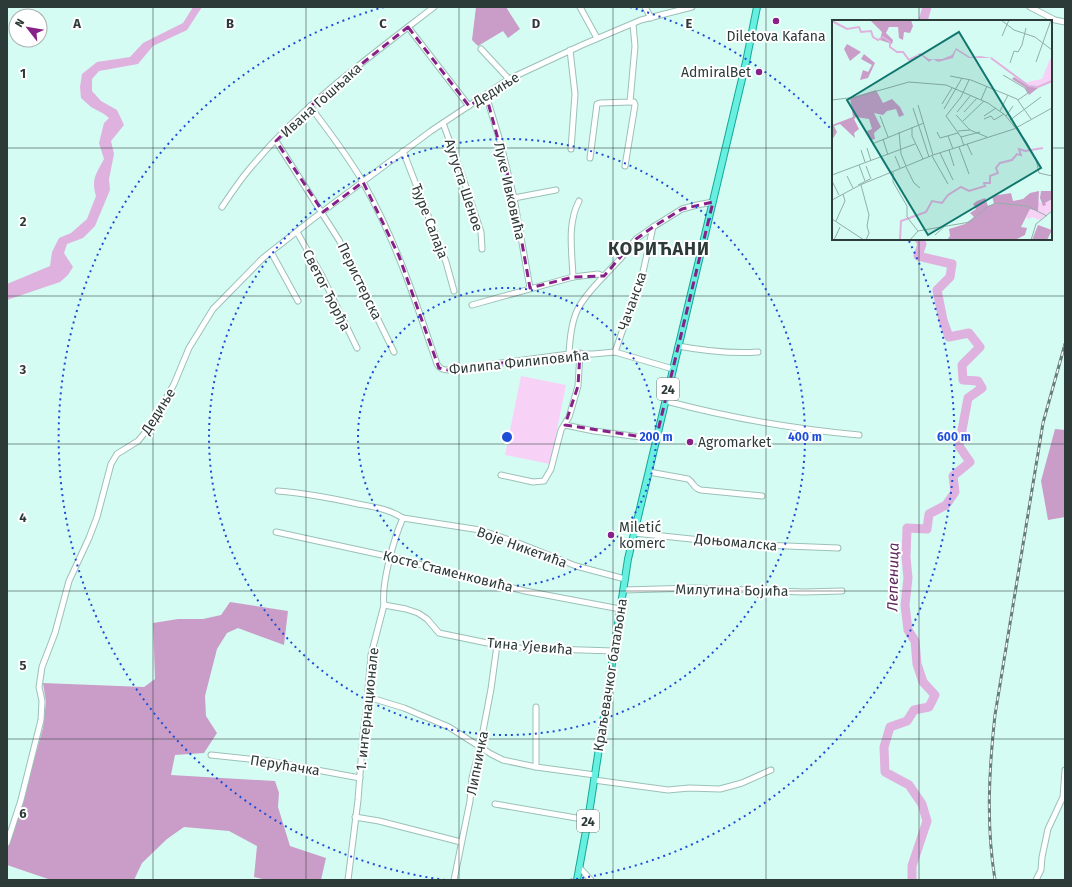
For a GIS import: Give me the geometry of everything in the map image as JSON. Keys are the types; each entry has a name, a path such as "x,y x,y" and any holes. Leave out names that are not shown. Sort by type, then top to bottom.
{"main road":[{"name":"Краљевачког батаљона","path":"577,880 588,820 624,579 749,50 757,7"}],"street":[{"name":"Ивана Гошњака","path":"222,207 246,172 310,106 363,62 434,7"},
{"path":"580,7 597,38"},
{"path":"645,7 651,18"},
{"name":"Дедиње","path":"7,843 21,800 42,714 40,687 42,667 55,633 69,581 90,538 112,461 117,454 138,441 152,424 174,384 190,348 213,309 271,252 322,212 443,123 509,79 597,38 633,24 688,7"},
{"path":"1030,7 1055,20 1065,22"},
{"path":"630,102 635,46 633,24"},
{"path":"408,27 468,106"},
{"path":"481,49 509,79"},
{"path":"570,50 576,94 571,149"},
{"name":"Луке Ивковића","path":"486,95 500,141 514,198 530,288"},
{"path":"590,158 597,104 600,102 634,102 635,105 625,166"},
{"path":"310,106 363,182"},
{"name":"Аугуста Шеное","path":"443,123 481,232 482,249"},
{"path":"276,141 322,212"},
{"name":"Ђуре Салаја","path":"404,151 446,262 454,291"},
{"name":"Филипа Филиповића","path":"363,182 399,256 437,364 442,370 569,354 615,352 673,369"},
{"path":"514,198 556,190"},
{"path":"573,277 572,224 574,212 579,201"},
{"path":"569,354 570,336 574,315 579,305 589,291 621,258 636,239 682,209 713,202"},
{"name":"Перистерска","path":"322,212 339,240 394,352"},
{"name":"Чачанска","path":"615,352 643,272 653,227"},
{"name":"Светог Ђорђа","path":"298,232 322,276 357,348"},
{"path":"271,252 298,301"},
{"path":"472,305 573,277 598,274 604,276"},
{"path":"678,346 704,351 742,353 758,352"},
{"path":"501,475 533,482 544,481 551,469 561,430 565,425 578,386 580,353"},
{"path":"666,401 711,413 767,423 822,432 859,435"},
{"path":"565,425 594,431 656,439"},
{"path":"649,472 688,479 692,482 695,488 701,490 762,496"},
{"name":"Воје Никетића","path":"278,491 306,494 384,509 394,512 403,518 480,530 521,544 576,566 624,579"},
{"name":"1. интернационале","path":"348,880 360,778 371,655 384,605 383,597 386,576 396,533 403,518"},
{"name":"Косте Стаменковића","path":"276,532 391,557 525,591 620,609"},
{"name":"Доњомалска","path":"634,533 739,544 838,548"},
{"name":"Милутина Бојића","path":"623,590 695,588 797,592 842,591"},
{"name":"Тина Ујевића","path":"384,605 418,613 427,619 439,633 497,645 520,648 614,652"},
{"name":"Липничка","path":"454,880 470,801 472,778 480,747 497,645"},
{"path":"368,697 404,708 449,727 503,760 594,778 668,790 689,788 720,789 742,783 771,770"},
{"path":"536,707 536,767"},
{"name":"Перућачка","path":"211,755 268,761 360,778"},
{"path":"1036,880 1041,870 1042,857 1048,829 1063,797 1065,770"},
{"path":"495,804 588,820"},
{"path":"355,817 379,821 461,842"},
{"path":"579,868 591,880"}],"highlighted area":[{"path":"408,27 469,106 486,95 514,198 530,288 573,277 604,276 636,239 653,227 682,209 713,202 656,439 565,425 578,386 580,353 448,370 439,368 399,256 363,182 323,212 276,141 320,97"}],"shaded area":[{"path":"193,7 202,7 187,30 153,46 138,64 99,71 92,79 92,91 101,101 117,110 124,125 111,141 114,154 109,179 110,190 95,226 83,238 67,244 64,253 73,267 68,275 60,282 7,300 7,284 50,266 52,252 59,238 71,233 87,219 96,196 94,181 104,159 99,143 104,123 109,118 91,107 81,98 80,87 82,74 97,62 130,57 143,43 183,23"},
{"path":"476,7 506,7 520,29 508,38 503,31 478,46 472,40"},
{"path":"521,376 566,385 550,464 505,455"},
{"path":"1055,429 1065,430 1065,517 1048,520 1041,481"},
{"path":"230,602 288,611 284,645 238,628 227,633 217,649 205,696 206,716 217,733 204,753 175,755 171,775 275,781 279,793 278,807 290,846 326,858 321,880 267,880 254,877 257,846 229,831 184,827 167,839 142,863 134,880 51,880 7,865 7,849 43,728 46,702 43,683 144,687 155,679 153,623 178,619 203,619 221,615"}],"waterway":[{"name":"Лепеница","path":"923,20 927,7"},
{"name":"Лепеница","path":"912,880 912,866 927,821 922,804 909,785 885,772 884,747 890,727 907,721 914,710 929,707 935,695 923,682 917,664 915,641 908,630 905,605 908,578 906,557 907,528 927,529 929,514 946,505 955,492 953,476 970,462 959,446 968,398 982,388 978,381 963,380 962,365 980,347 969,333 949,337 943,320 937,290 950,277 952,264 918,256 922,244 920,240"}],"railway":[{"path":"995,880 989,818 991,756 995,715 1043,423 1065,344"}],"place":[{"name":"Diletova Kafana","path":"776,21"},
{"name":"AdmiralBet","path":"759,72"},
{"name":"Agromarket","path":"690,442"},
{"name":"Miletić komerc","path":"611,535"}],"district":[{"name":"КОРИЋАНИ","path":"659,249"}]}
